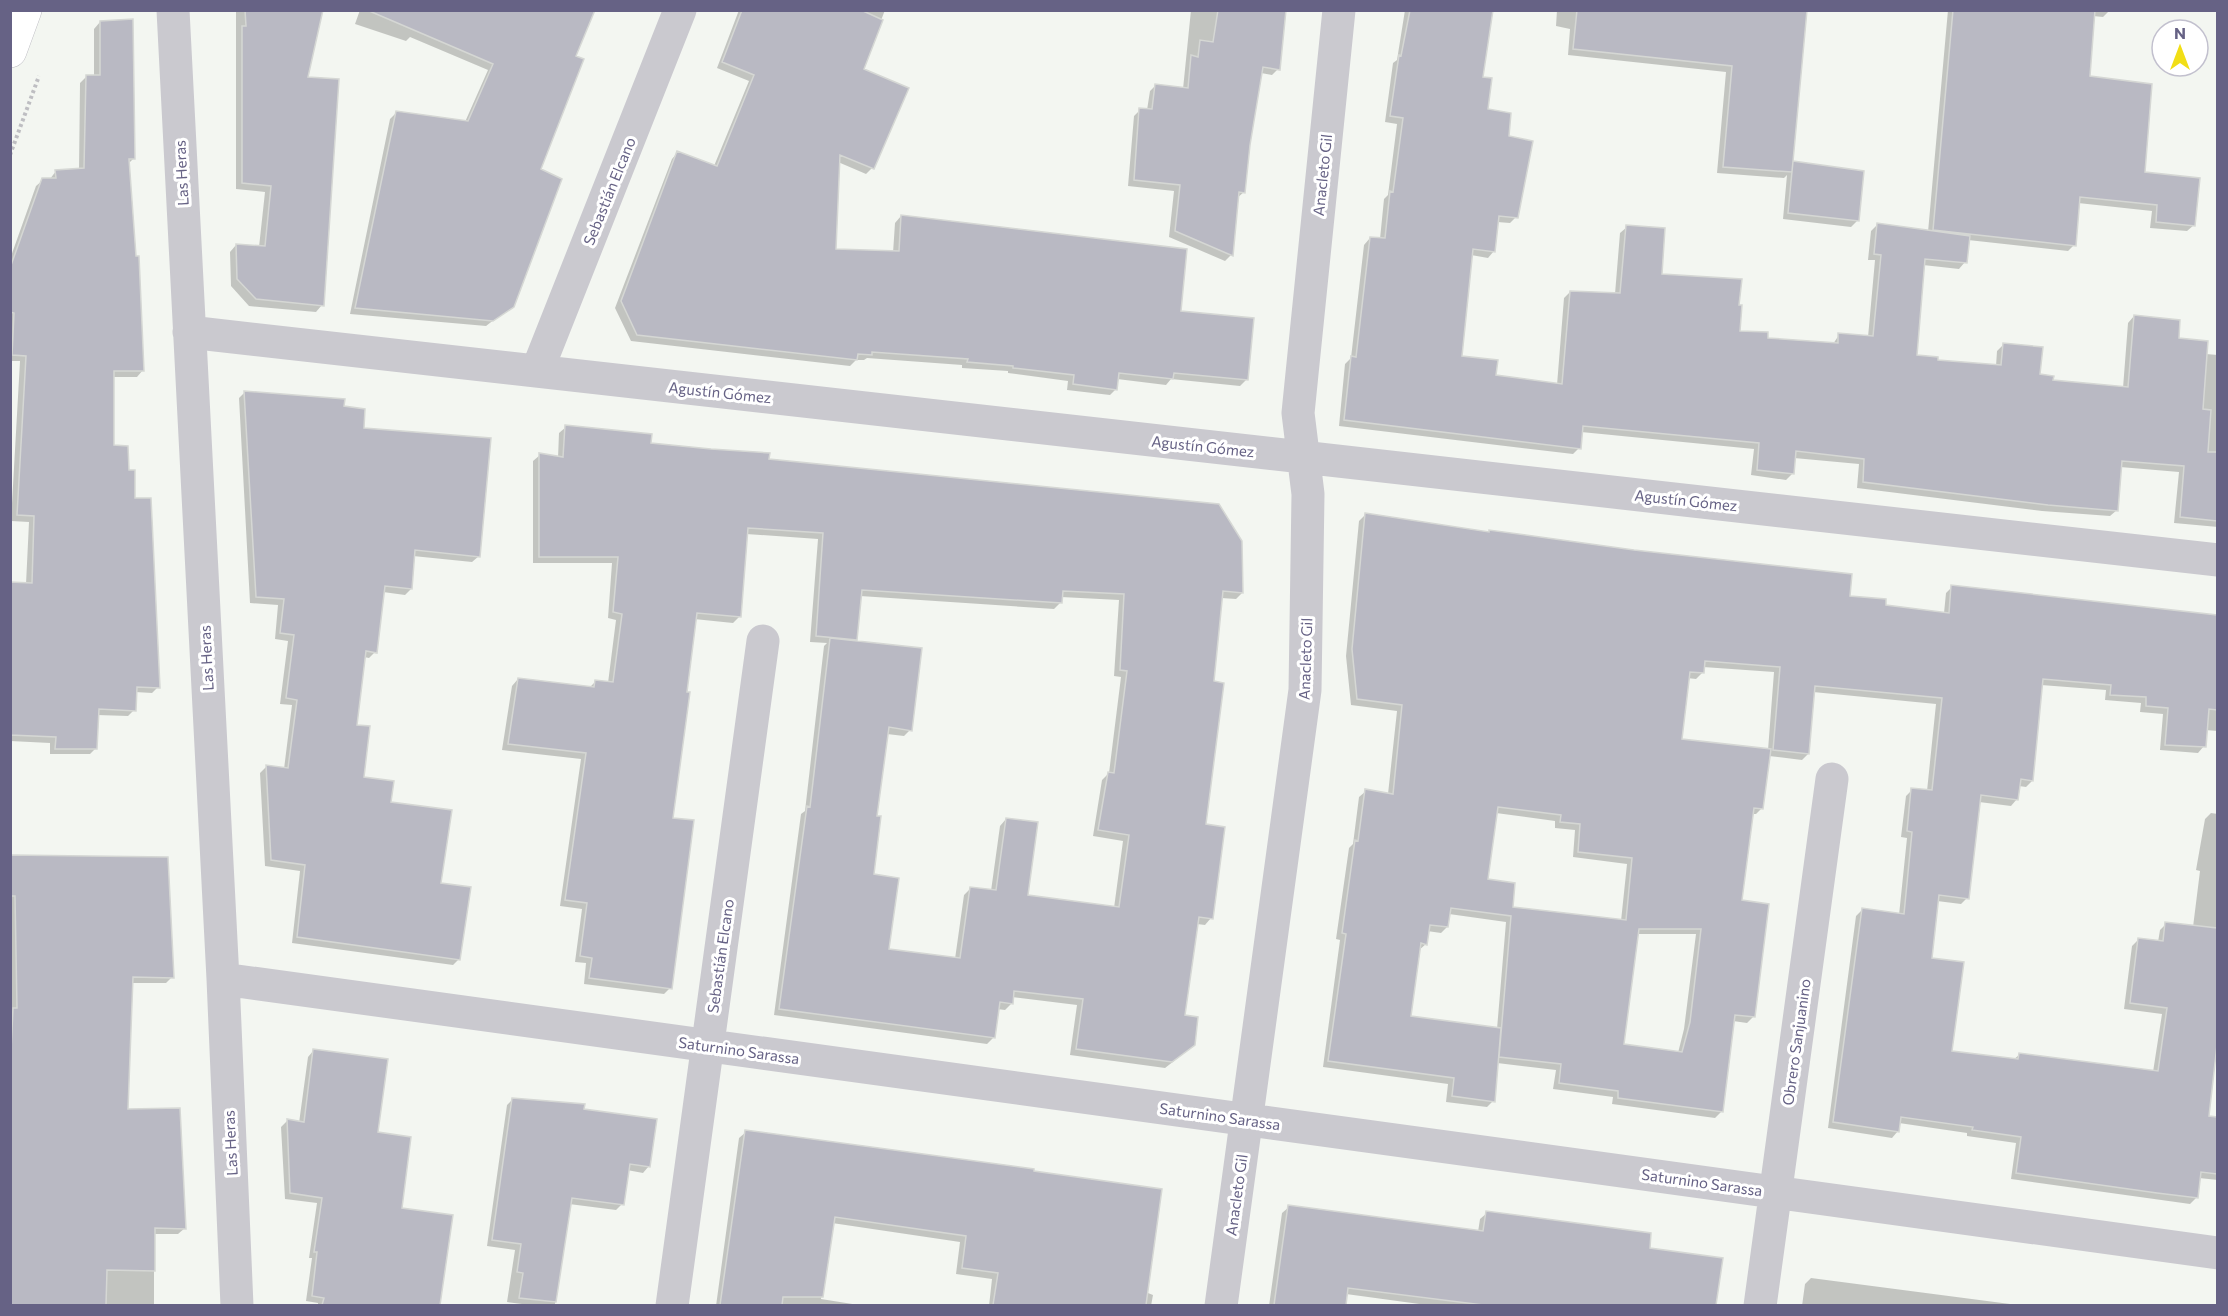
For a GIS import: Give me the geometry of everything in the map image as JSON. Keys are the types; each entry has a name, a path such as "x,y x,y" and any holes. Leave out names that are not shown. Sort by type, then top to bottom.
{"main road":[{"path":"10,51 25,10"}],"street":[{"name":"Las Heras","path":"173,10 223,979 237,1305"},
{"name":"Sebastián Elcano","path":"537,371 680,10"},
{"name":"Anacleto Gil","path":"1221,1305 1305,690 1308,494 1298,413 1339,10"},
{"name":"Agustín Gómez","path":"189,332 2217,560"},
{"name":"Sebastián Elcano","path":"672,1305 763,641"},
{"name":"Obrero Sanjuanino","path":"1760,1305 1832,779"},
{"name":"Saturnino Sarassa","path":"223,979 2217,1254"}],"path":[{"path":"10,154 42,66"}],"building":[{"path":"245,10 323,10 308,77 339,79 324,306 256,299 237,279 236,244 265,246 271,186 242,183 242,26 246,26"},
{"path":"367,10 595,10 576,56 584,59 541,169 562,179 514,307 493,321 355,308 396,111 468,121 493,64"},
{"path":"742,10 861,10 883,20 864,69 909,88 874,169 840,155 836,249 899,251 901,215 1187,249 1181,311 1254,318 1248,380 1174,373 1173,379 1119,373 1117,390 1073,384 1074,375 967,362 968,359 872,352 872,355 858,354 857,360 637,335 621,301 677,151 717,166 754,75 722,62"},
{"path":"1218,10 1286,10 1280,70 1263,67 1250,145 1245,193 1239,192 1233,256 1175,231 1180,185 1134,180 1139,108 1152,109 1155,84 1188,88 1191,55 1198,57 1200,40 1213,42"},
{"path":"1410,10 1493,10 1483,77 1492,78 1488,109 1511,113 1509,136 1533,141 1518,218 1499,216 1495,252 1473,249 1462,356 1498,360 1496,375 1562,384 1570,291 1620,293 1626,225 1665,228 1662,274 1742,279 1739,305 1742,305 1740,331 1768,332 1768,338 1838,343 1838,333 1873,336 1881,255 1874,254 1877,223 1970,236 1967,263 1925,259 1917,355 1938,357 1938,360 2001,365 2003,343 2043,347 2040,374 2054,376 2053,380 2128,387 2134,315 2180,320 2179,338 2208,341 2203,409 2211,410 2208,452 2217,452 2217,521 2180,517 2184,466 2122,461 2118,511 2048,505 1863,482 1864,459 1796,451 1794,474 1757,470 1759,443 1583,426 1581,449 1344,420 1351,356 1356,357 1370,237 1385,238 1390,191 1393,192 1403,118 1390,116 1399,55 1401,56"},
{"path":"1577,10 1807,10 1792,172 1723,167 1732,66 1573,49"},
{"path":"1953,10 2095,10 2090,76 2152,84 2145,172 2200,178 2195,226 2156,222 2157,205 2080,197 2076,246 1933,230"},
{"path":"133,19 135,159 129,159 136,256 139,256 144,371 114,371 114,445 128,446 129,470 135,470 135,498 151,498 160,688 137,687 136,711 99,709 97,749 55,749 56,737 10,735 10,582 32,583 34,516 17,515 26,356 12,355 14,313 10,312 10,268 42,178 56,178 55,170 84,168 86,75 100,75 100,21"},
{"path":"1793,161 1864,171 1859,221 1788,213"},
{"path":"244,391 345,399 344,406 365,409 364,428 491,438 480,557 415,550 412,589 385,586 377,653 366,651 357,725 370,726 364,777 394,781 391,802 452,810 441,883 471,887 460,960 297,937 305,865 271,860 266,765 288,768 297,700 286,698 294,635 280,633 284,599 256,597"},
{"path":"565,425 652,434 651,443 770,453 769,459 1219,504 1242,541 1243,593 1223,591 1214,681 1224,683 1206,824 1225,827 1213,919 1199,917 1185,1015 1198,1017 1195,1045 1172,1062 1076,1049 1083,999 1014,991 1013,1004 1000,1002 995,1038 779,1009 807,806 810,807 830,638 922,648 912,731 889,727 877,816 881,816 874,874 899,878 889,949 960,958 970,887 996,890 1006,818 1038,822 1028,895 1119,907 1129,835 1098,830 1108,772 1114,773 1127,671 1120,670 1124,594 1063,591 1062,603 862,590 857,640 816,636 823,533 748,528 741,617 697,613 687,692 690,692 673,818 694,820 672,989 589,978 592,958 580,956 587,903 565,900 586,753 508,744 518,678 594,687 595,680 613,682 622,614 613,612 618,557 539,557 539,453 563,457"},
{"path":"1365,513 1489,532 1489,530 1634,550 1852,574 1850,596 1886,599 1886,605 1949,613 1951,585 2217,615 2217,710 2209,709 2206,747 2165,745 2168,708 2146,706 2146,697 2110,695 2111,685 2043,679 2033,781 2021,779 2018,800 1981,795 1969,899 1939,895 1932,958 1964,962 1952,1051 2018,1059 2019,1053 2158,1071 2167,1008 2130,1003 2138,938 2163,941 2165,922 2217,928 2217,1045 2209,1116 2217,1117 2217,1174 2201,1172 2198,1198 2157,1193 2016,1173 2021,1137 1972,1130 1973,1127 1901,1117 1899,1132 1833,1122 1862,908 1904,914 1912,832 1907,831 1911,788 1932,790 1942,698 1815,686 1809,754 1773,750 1780,667 1705,661 1704,673 1690,672 1682,739 1771,749 1763,809 1754,808 1742,900 1769,904 1755,1017 1735,1015 1723,1112 1618,1098 1618,1091 1559,1083 1561,1064 1499,1057 1511,916 1451,908 1448,927 1430,925 1427,945 1421,943 1411,1016 1501,1028 1495,1102 1452,1096 1454,1078 1328,1061 1346,934 1342,933 1355,840 1358,841 1365,789 1393,794 1402,705 1357,699 1352,649","holes":["1498,807 1561,815 1560,822 1580,824 1578,852 1632,858 1626,920 1513,907 1515,883 1488,879","1639,929 1701,929 1690,1022 1682,1052 1624,1044"]},
{"path":"10,855 168,857 174,978 133,977 128,1109 180,1108 186,1229 155,1228 155,1271 107,1270 106,1305 10,1305 10,1071 13,1008 17,1008 15,896 10,896"},
{"path":"313,1049 388,1059 378,1132 411,1137 402,1208 453,1215 440,1305 322,1305 324,1298 312,1296 317,1252 314,1252 322,1198 290,1193 287,1119 304,1122"},
{"path":"512,1098 585,1104 584,1109 657,1119 650,1167 630,1164 624,1205 572,1198 556,1302 519,1298 523,1273 517,1272 521,1244 492,1240"},
{"path":"745,1130 1034,1169 1034,1171 1162,1189 1146,1305 993,1305 998,1273 962,1268 966,1236 835,1217 823,1297 783,1297 782,1305 720,1305"},
{"path":"1288,1205 1483,1231 1486,1211 1651,1233 1650,1248 1723,1258 1716,1305 1483,1305 1348,1288 1346,1305 1274,1305"}]}
